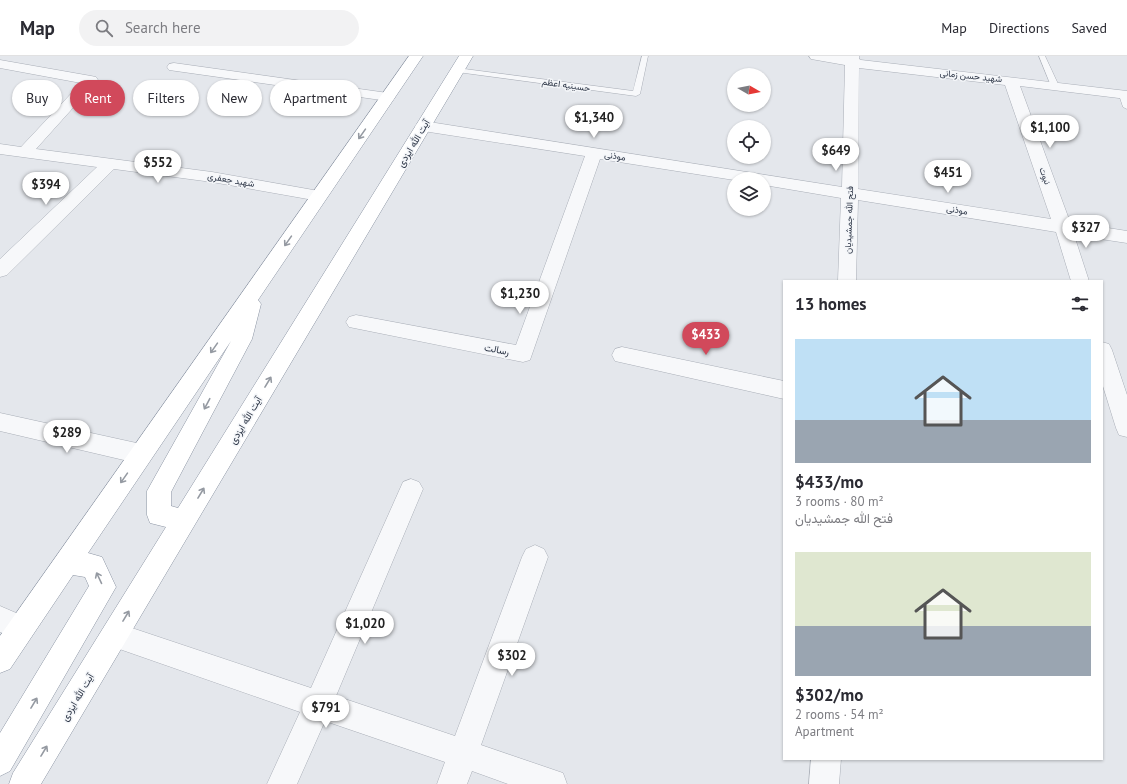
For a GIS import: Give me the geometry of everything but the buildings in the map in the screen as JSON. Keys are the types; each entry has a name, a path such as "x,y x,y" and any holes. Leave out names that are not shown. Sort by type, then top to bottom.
{"highway":[{"path":"0,659 10,624 66,562 416,56"},
{"name":"آیت الله ایزدی","path":"24,784 462,63"},
{"path":"184,520 159,515 159,491 242,339 254,291"},
{"path":"0,761 103,587 93,566 66,562"}],"street":[{"name":"شهید حسن زمانی","path":"816,56 852,59 926,72 1011,80 1055,86 1126,99"},
{"path":"925,56 926,72"},
{"name":"فتح الله جمشیدیان","path":"846,280 850,193 852,59"},
{"path":"0,64 91,80 25,152"},
{"path":"174,67 388,97"},
{"name":"نبوت","path":"1011,80 1063,227 1080,280"},
{"name":"موذنی","path":"423,126 727,174"},
{"name":"شهید جعفری","path":"0,149 212,177 319,196"},
{"name":"رسالت","path":"356,322 522,354 594,153"},
{"path":"0,270 111,163"},
{"name":"موذنی","path":"771,181 1127,237"},
{"path":"1103,353 1127,428"},
{"path":"622,355 783,390"},
{"path":"0,422 141,454"},
{"path":"282,784 412,489"},
{"path":"452,784 462,753 535,557"},
{"path":"114,635 552,784"},
{"path":"824,784 826,760"}],"lane":[{"name":"حسینیه اعظم","path":"462,63 636,94 645,56"},
{"path":"1042,56 1055,86"}]}
